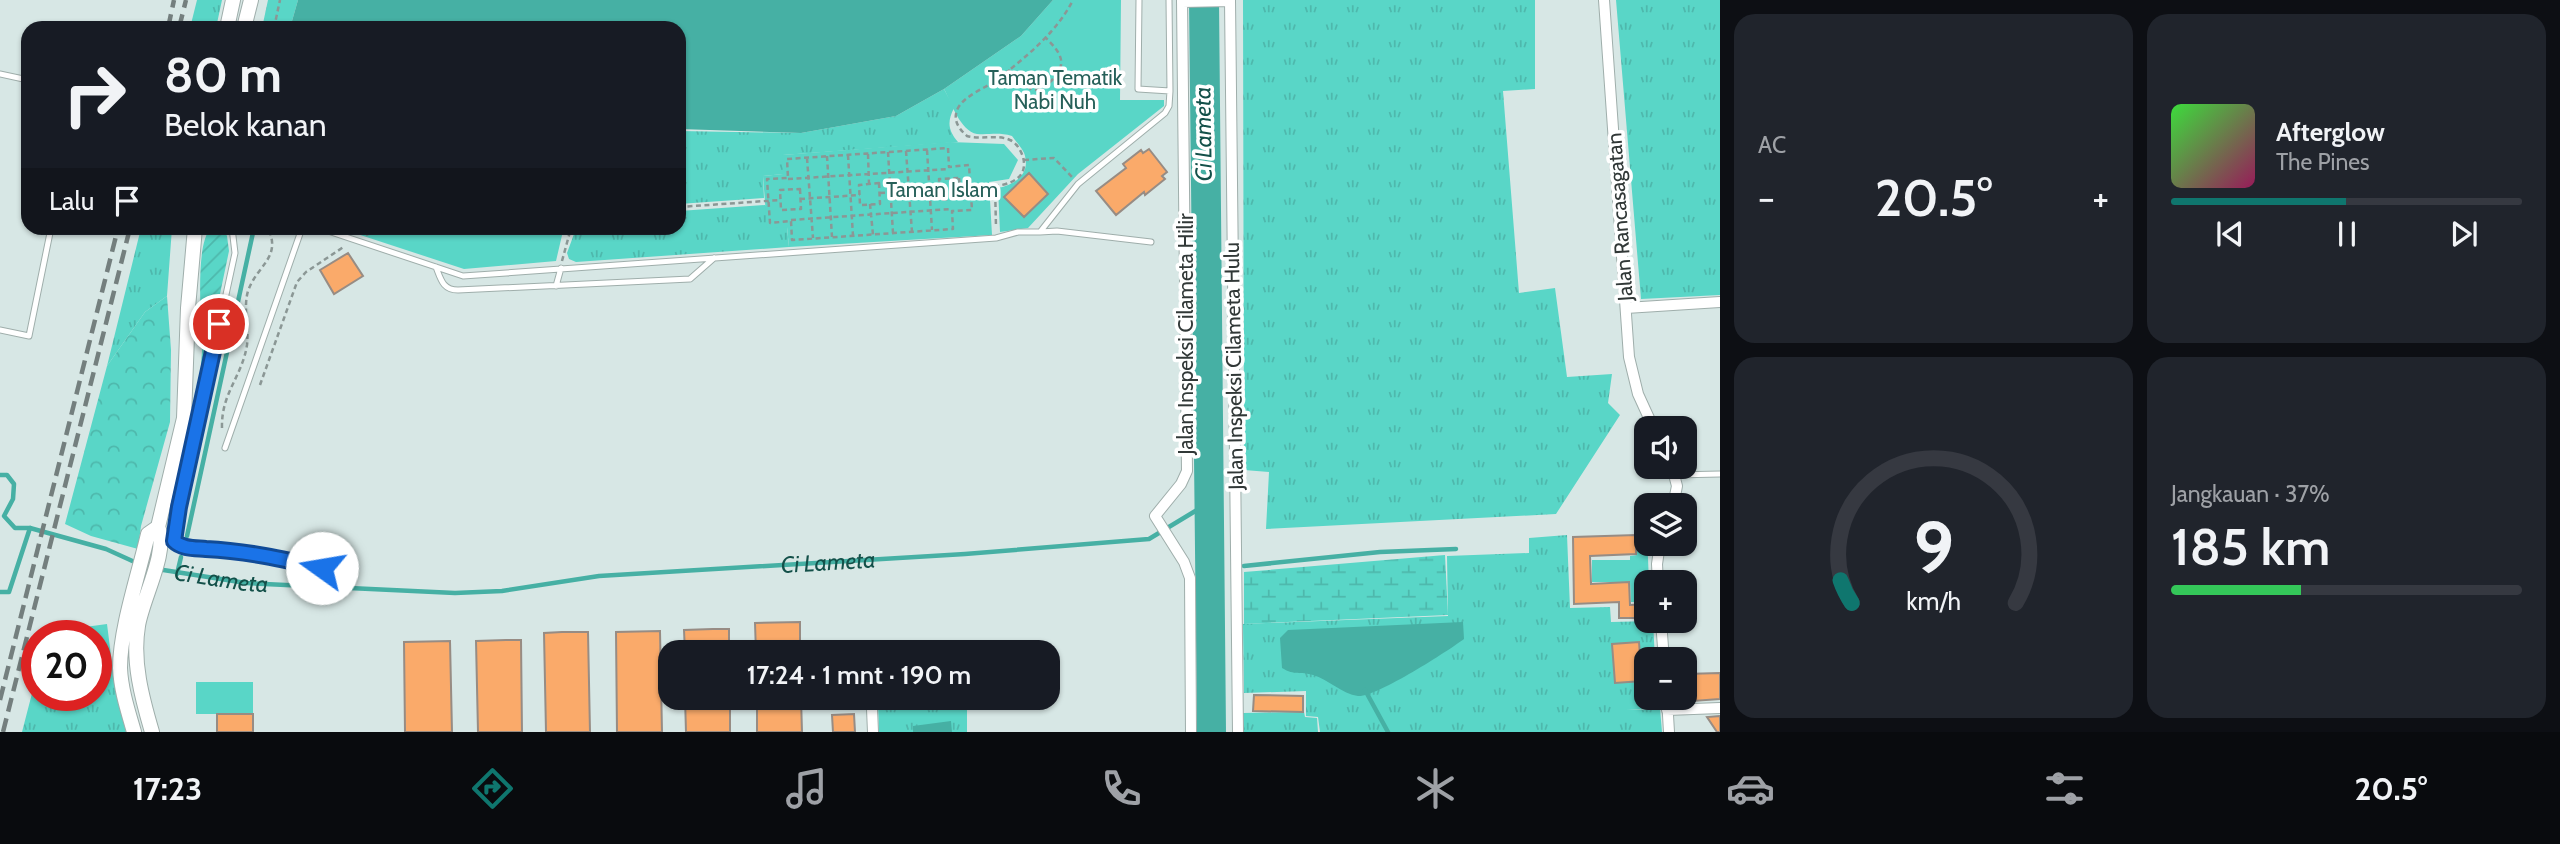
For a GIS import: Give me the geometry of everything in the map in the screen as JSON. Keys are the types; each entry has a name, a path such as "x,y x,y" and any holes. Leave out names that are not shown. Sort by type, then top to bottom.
{"street":[{"path":"229,21 233,0"},
{"path":"246,21 251,0"},
{"path":"1185,1 1230,0"},
{"name":"Jalan Inspeksi Cilameta Hulu","path":"1230,0 1238,732"},
{"name":"Jalan Rancasagatan","path":"1604,0 1633,378 1649,416"},
{"name":"Jalan Inspeksi Cilameta Hilir","path":"1185,1 1187,471 1181,484 1156,513 1156,519 1191,578 1191,732"},
{"path":"134,732 122,686 120,667 123,639 132,625 152,549 148,534 158,527 184,418 188,308 194,235"},
{"path":"1626,308 1720,302"},
{"path":"132,625 140,689 152,732"},
{"path":"120,667 138,669"},
{"path":"1697,706 1720,708"},
{"path":"872,710 873,732"},
{"path":"1667,710 1668,732"}],"lane":[{"path":"1139,0 1138,89 1170,92"},
{"path":"1040,232 1078,184 1169,107 1169,0"},
{"path":"0,74 21,78"},
{"path":"343,235 463,276 996,238 1018,233 1056,231 1151,242"},
{"path":"0,330 29,336 50,235"},
{"path":"233,235 234,253 174,541 191,548 258,553 322,568"},
{"path":"225,448 300,235"},
{"path":"436,267 443,285 450,290 690,279 715,257"},
{"path":"556,286 561,268"},
{"path":"184,418 198,406 204,396"},
{"path":"1697,472 1720,474"}],"path":[{"path":"276,21 280,0"},
{"path":"960,188 1012,183 1021,173 1024,160 1015,143 1002,138 967,136 959,129 956,120 960,104 1008,70 1045,37 1066,13 1073,0"},
{"path":"1008,70 1032,90 1044,89 1060,72 1062,65 1059,52 1045,37"},
{"path":"789,189 787,159 947,148 949,179"},
{"path":"927,150 932,231"},
{"path":"906,151 912,232"},
{"path":"888,152 893,234"},
{"path":"867,154 869,184"},
{"path":"848,155 853,236"},
{"path":"827,156 832,238"},
{"path":"807,158 813,239"},
{"path":"1024,160 1054,158 1078,184"},
{"path":"969,165 972,210 892,213 770,223 767,179 928,170 969,165"},
{"path":"959,178 961,198 940,200 939,179 949,179 959,178"},
{"path":"879,183 880,204 860,205 859,185 869,184 879,183"},
{"path":"995,185 996,238"},
{"path":"789,189 800,189 801,209 781,210 780,190 789,189"},
{"path":"880,193 940,190"},
{"path":"800,199 860,195"},
{"path":"790,210 792,240 893,234 953,229 951,199"},
{"path":"686,207 780,200"},
{"path":"870,204 873,235"},
{"path":"225,448 222,415 226,396 241,367 247,346 248,293 255,276 269,260 273,248 270,235"},
{"path":"260,386 297,282 306,272 364,235"},
{"path":"561,268 569,235"}],"green space":[{"path":"197,0 222,0 218,21 192,21"},
{"path":"268,0 298,0 292,21 264,21"},
{"name":"Taman Tematik Nabi Nuh","path":"1053,0 1121,0 1120,100 1164,100 1164,106 1078,174 1028,228 1000,232 998,188 1015,182 1023,174 1026,163 1024,154 1012,136 977,134 966,128 944,89 1021,36"},
{"path":"1243,0 1535,0 1535,89 1503,91 1519,293 1555,288 1567,377 1612,374 1608,403 1620,415 1556,514 1266,529 1269,472 1244,470"},
{"path":"1616,0 1720,0 1720,295 1641,299"},
{"path":"944,89 954,108 950,126 958,142 783,155 784,174 763,176 764,198 686,204 686,131 801,133 896,116"},
{"name":"Taman Islam","path":"950,142 1004,144 1018,160 1009,179 989,182 992,235 789,247 787,227 767,228 763,176 783,174 782,155"},
{"path":"765,205 787,227 789,247 576,262 569,259 567,253 574,235 686,235 686,211"},
{"path":"139,235 171,235 167,296 145,312 107,366"},
{"path":"226,235 229,251 199,394 202,351 201,267 206,237"},
{"path":"360,235 562,235 556,261 464,269"},
{"path":"167,296 171,350 170,422 141,526 138,549 91,536 65,524 107,366 145,312"},
{"path":"1567,535 1570,608 1610,607 1611,622 1634,621 1634,633 1654,633 1654,647 1634,647 1634,710 1627,710 1660,710 1662,732 1320,732 1318,717 1306,716 1306,691 1244,693 1243,624 1448,616 1447,556 1529,553 1529,538"},
{"path":"1445,555 1448,615 1244,624 1244,572"},
{"path":"1630,556 1648,556 1648,570 1634,570 1634,602 1631,602 1630,582 1592,582 1592,560 1630,560"},
{"path":"112,663 126,732 22,732 27,711 112,711"},
{"path":"196,682 253,682 253,714 196,714"},
{"path":"878,710 967,710 967,732 879,732"},
{"path":"1304,712 1305,717 1317,718 1318,732 1244,732 1243,713"}],"water":[{"path":"298,0 1053,0 1021,36 944,89 896,116 801,133 686,129 686,21 292,21"},
{"path":"1189,0 1219,0 1226,732 1197,732"},
{"path":"1463,622 1464,639 1411,673 1367,695 1352,695 1319,677 1282,668 1280,638 1288,630"},
{"path":"951,721 952,732 913,732 913,726"}],"building":[{"path":"1149,149 1167,172 1162,176 1165,179 1116,215 1096,191 1126,168 1123,164 1141,150 1143,153"},
{"path":"1029,173 1048,194 1024,217 1004,197"},
{"path":"348,253 363,276 334,294 320,270"},
{"path":"1634,535 1634,554 1590,556 1591,584 1629,582 1630,605 1634,605 1634,618 1619,618 1619,602 1574,604 1573,537"},
{"path":"800,622 800,640 756,640 755,623"},
{"path":"729,629 729,640 684,640 684,630"},
{"path":"660,631 658,710 662,710 662,732 617,732 616,632"},
{"path":"588,632 590,732 546,732 544,633"},
{"path":"521,640 522,732 478,732 476,641"},
{"path":"450,641 452,732 405,732 404,642"},
{"path":"1639,642 1639,647 1634,647 1634,682 1615,683 1612,644"},
{"path":"1720,673 1720,699 1697,701 1697,674"},
{"path":"1254,695 1303,696 1303,712 1253,711"},
{"path":"685,710 730,710 730,732 686,732"},
{"path":"757,710 801,710 802,732 757,732"},
{"path":"217,714 253,714 253,732 217,732"},
{"path":"854,714 855,732 833,732 832,715"},
{"path":"1720,716 1720,732 1717,732 1707,717"}],"waterway":[{"path":"187,536 252,235"},
{"name":"Ci Lameta","path":"0,475 7,475 14,484 13,499 4,516 15,528 30,528 106,549 139,564"},
{"name":"Ci Lameta","path":"157,569 246,583 455,593 502,591 599,576 965,554 1149,539 1197,510"},
{"path":"0,592 9,592 30,528"},
{"path":"1244,566 1380,552 1456,549"},
{"path":"177,574 181,557"},
{"path":"1365,690 1388,732"}],"railway":[{"path":"170,21 174,0"},
{"path":"181,21 186,0"},
{"path":"0,700 116,235"},
{"path":"3,732 128,235"}],"route":[{"path":"219,324 174,541 191,548 258,553 322,568"}]}
